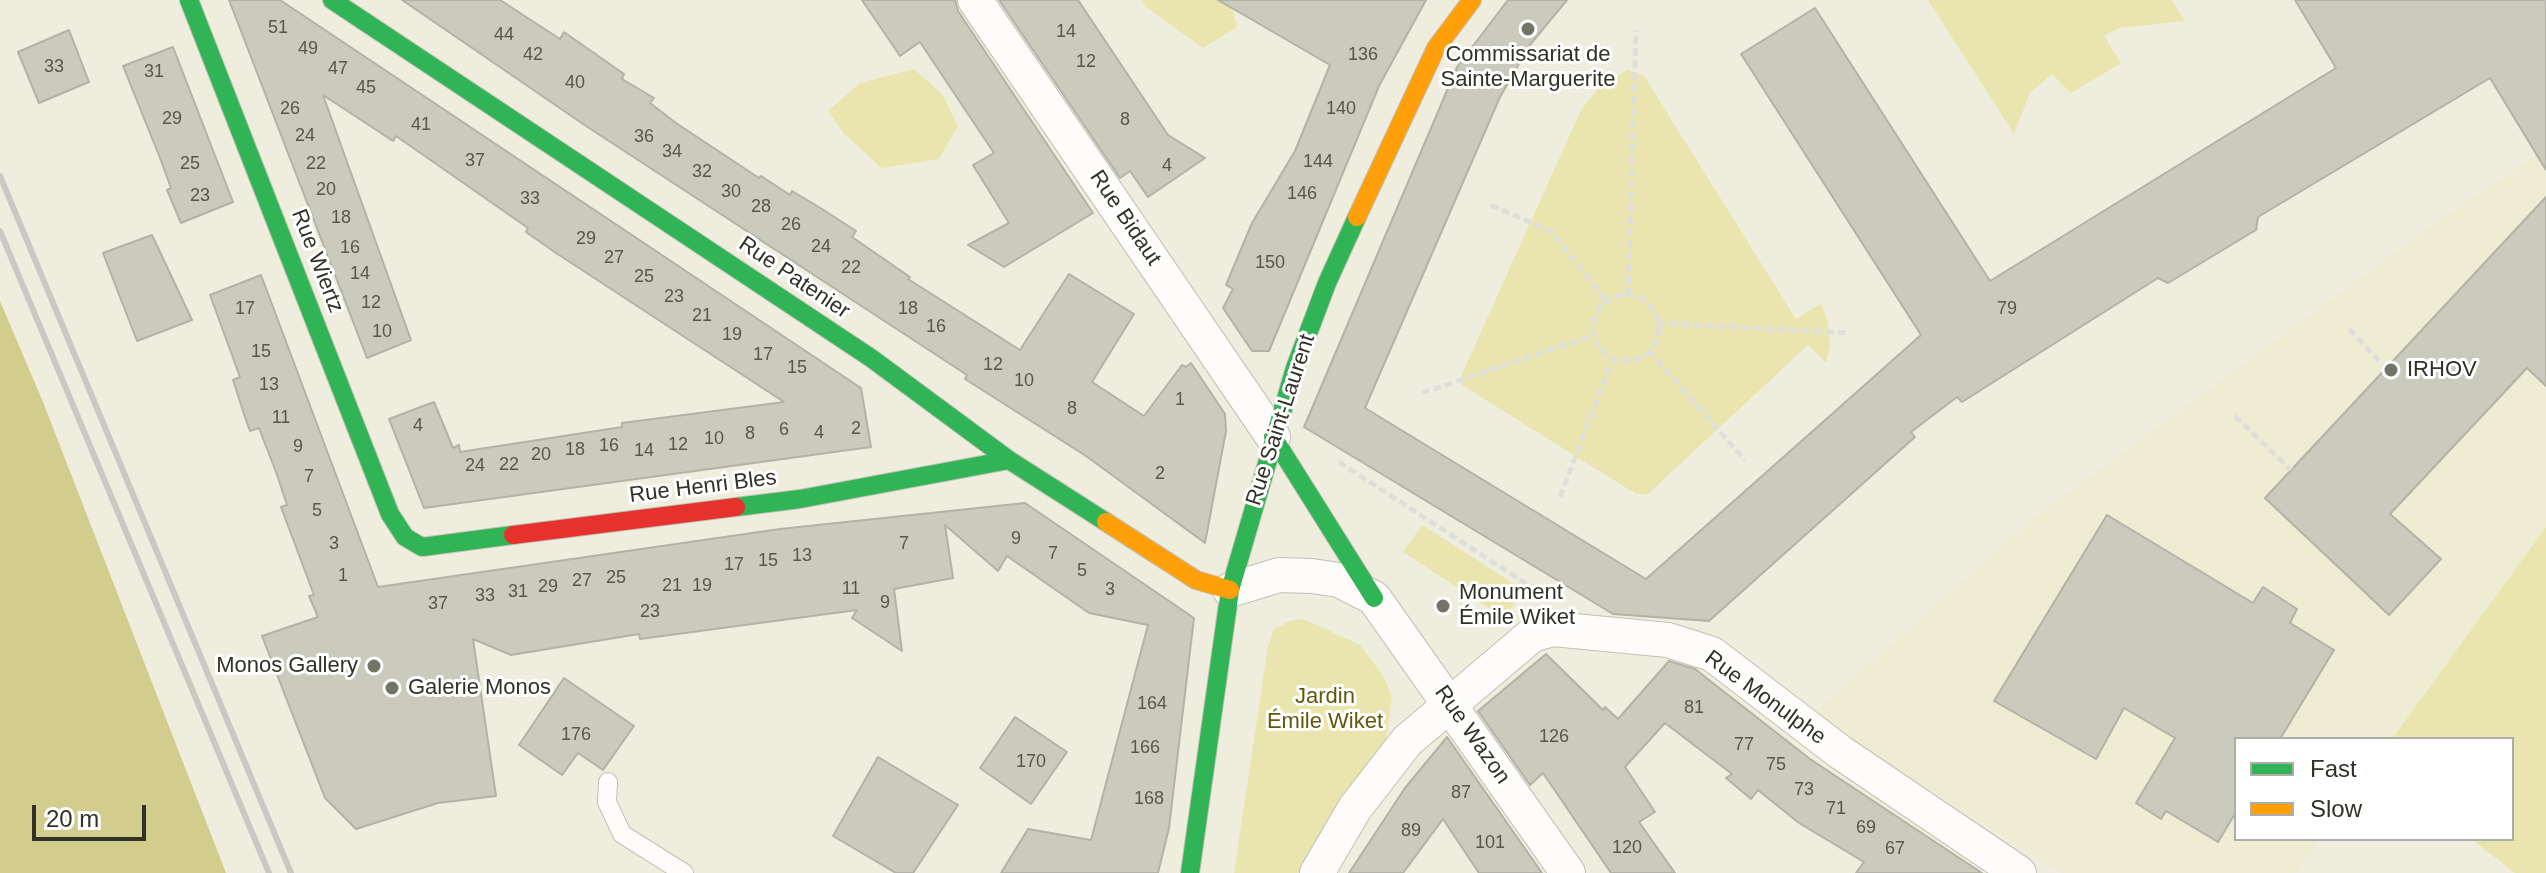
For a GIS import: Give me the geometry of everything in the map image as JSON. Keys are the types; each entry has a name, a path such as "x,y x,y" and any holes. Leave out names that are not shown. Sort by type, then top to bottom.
{"street":[{"name":"Rue Wiertz","path":"189,0 390,514 405,537"},
{"name":"Rue Patenier","path":"332,0 871,358 1009,460 1196,580 1230,590"},
{"name":"Rue Bidaut","path":"975,0 1273,437"},
{"name":"Rue Saint-Laurent","path":"1190,873 1230,590 1273,437 1327,283 1436,48 1472,0"},
{"name":"Rue Wazon","path":"1273,437 1374,598 1568,873"},
{"name":"Rue Henri Bles","path":"405,537 428,549 800,499 1009,460"},
{"name":"Rue Wazon","path":"1230,590 1279,575 1312,576 1339,580 1374,598"},
{"name":"Rue Monulphe","path":"1450,702 1532,635 1599,631 1668,640 1712,654 1840,752 2019,873"},
{"path":"1317,873 1355,808 1398,752 1450,702"}],"lane":[{"path":"608,782 607,802 622,834 684,873"}],"path":[{"path":"1628,296 1636,30"},
{"path":"1491,205 1552,232 1606,301"},
{"path":"1628,296 1647,303 1658,323 1655,344 1632,361 1604,353 1594,335 1596,312 1606,301 1628,296"},
{"path":"1658,323 1849,333"},
{"path":"2349,329 2385,367"},
{"path":"1422,393 1594,335"},
{"path":"1649,351 1745,460"},
{"path":"1560,497 1613,358"},
{"path":"2235,416 2291,470"},
{"path":"1334,458 1546,597"}],"shaded area":[{"name":"IRHOV","path":"2546,150 2546,527 2393,737 2234,737 2234,841 2319,841 2296,873 2061,873 1812,715 2034,518 2438,221"},
{"path":"0,301 43,402 226,873 0,873"}],"green space":[{"path":"1142,0 1230,0 1237,27 1203,48 1146,7"},
{"path":"1928,0 2172,0 2185,21 2119,28 2104,36 2121,63 2071,93 2052,74 2030,93 2014,134"},
{"path":"914,69 943,95 958,126 939,159 882,168 845,135 828,111 860,83"},
{"path":"1628,70 1644,76 1796,319 1821,303 1828,323 1830,346 1826,363 1808,345 1648,494 1636,494 1462,385 1462,374 1581,110 1600,86"},
{"path":"1422,525 1522,589 1505,619 1403,552"},
{"path":"2546,527 2546,873 2515,873 2474,841 2514,841 2514,737 2393,737"},
{"name":"Jardin Émile Wiket","path":"1304,619 1360,645 1384,677 1392,697 1386,742 1298,873 1234,873 1268,646 1274,629 1290,621"}],"building":[{"path":"229,0 280,0 861,388 871,447 424,508 389,419 434,402 453,448 459,445 460,452 622,427 622,423 784,402 556,253 526,232 528,228 396,136 393,141 323,95 411,340 367,358"},
{"path":"402,0 500,0 560,39 564,32 624,74 622,79 654,98 650,103 676,123 759,178 761,176 790,195 792,191 856,231 852,237 910,277 908,279 1020,350 1069,274 1134,314 1092,382 1144,416 1182,365 1186,367 1191,363 1225,414 1226,431 1205,543 1086,456 965,379 967,375 586,126"},
{"path":"862,0 955,0 958,11 1093,213 1004,267 968,245 1009,223 973,165 994,153 920,42 900,56"},
{"path":"999,0 1078,0 1168,135 1205,158 1148,197 1130,171 1120,178"},
{"path":"1218,0 1426,0 1379,86 1269,351 1252,351 1223,308 1233,289 1226,285 1252,223 1295,151 1330,65"},
{"path":"1508,0 1567,0 1529,46 1500,97 1365,408 1646,579 1921,335 1741,54 1815,8 1990,281 2336,68 2295,0 2546,0 2546,170 2490,78 2258,217 2256,230 2168,283 2158,278 1962,402 1957,397 1911,432 1915,437 1709,621 1613,614 1304,427 1457,67"},
{"path":"69,30 89,82 39,103 18,52"},
{"path":"173,47 233,202 181,223 167,190 171,188 160,158 123,66"},
{"path":"2546,197 2546,386 2527,368 2390,514 2441,559 2389,615 2265,498"},
{"path":"152,235 192,320 137,341 103,253"},
{"path":"261,275 378,587 780,529 1025,503 1194,618 1169,828 1158,873 1001,873 1028,829 1091,840 1148,625 1089,613 1007,556 998,571 945,525 953,578 894,589 902,651 852,618 857,610 640,639 639,634 511,655 473,639 496,796 438,803 356,829 325,798 262,636 318,617 309,596 314,595 281,507 287,505 276,472 259,428 250,431 233,380 240,377 210,295"},
{"path":"2107,515 2253,603 2263,587 2297,609 2290,623 2334,650 2281,737 2234,737 2234,815 2218,842 2166,811 2161,819 2136,803 2175,738 2124,708 2096,759 1994,701"},
{"path":"1546,654 1603,710 1605,707 1618,719 1669,661 1695,669 1810,759 1982,873 1856,873 1864,862 1799,823 1758,790 1751,799 1726,778 1732,774 1665,723 1625,767 1655,812 1639,822 1675,873 1611,873 1543,773 1530,785 1478,711"},
{"path":"564,678 634,726 603,770 578,753 562,775 519,745"},
{"path":"1015,717 1067,752 1031,804 980,768"},
{"path":"1447,737 1542,873 1479,873 1443,819 1403,873 1349,873 1405,788"},
{"path":"878,757 958,805 913,873 896,873 833,836"}],"railway":[{"path":"0,176 291,873"},
{"path":"0,231 269,873"}],"traffic: fast":[{"path":"189,0 390,514 405,537 422,547 513,535"},
{"path":"332,0 871,358 1009,460 1106,522"},
{"path":"1190,873 1230,590 1295,368 1327,283 1357,217"},
{"path":"1273,437 1374,598"},
{"path":"736,507 800,499 1009,460"}],"traffic: slow":[{"path":"1357,217 1436,48 1472,0"},
{"path":"1106,522 1196,580 1230,590"}],"traffic: jam":[{"path":"513,535 736,507"}],"place":[{"name":"Commissariat de Sainte-Marguerite","path":"1528,29"},
{"name":"IRHOV","path":"2391,370"},
{"name":"Monument Émile Wiket","path":"1443,606"},
{"name":"Monos Gallery","path":"374,666"},
{"name":"Galerie Monos","path":"392,688"}]}
